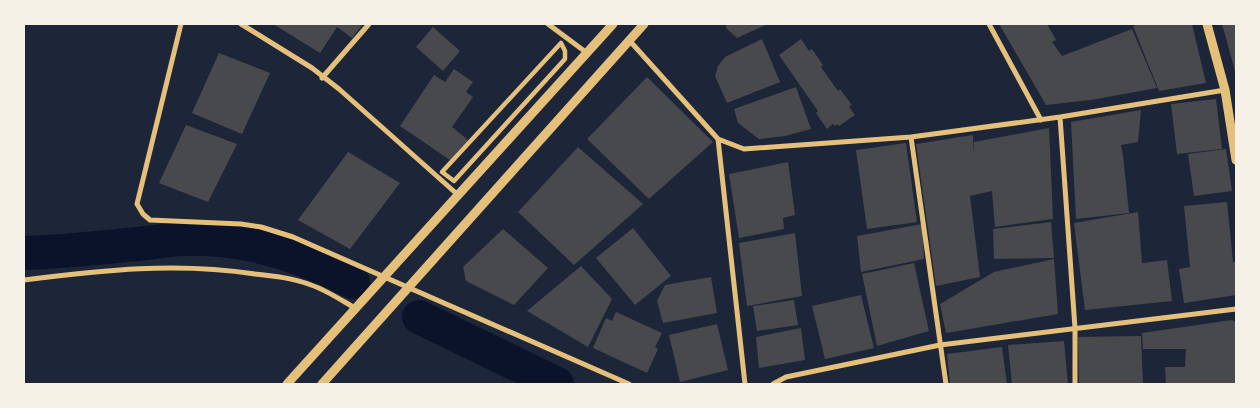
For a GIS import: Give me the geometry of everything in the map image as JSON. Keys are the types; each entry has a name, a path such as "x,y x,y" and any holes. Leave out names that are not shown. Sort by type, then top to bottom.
{"street":[{"path":"182,24 137,204 143,214 150,220 241,224 261,227 292,236 629,384"},
{"path":"241,24 312,68 459,195"},
{"path":"322,78 369,24"},
{"path":"548,24 587,53"},
{"path":"287,384 613,24"},
{"path":"322,384 644,24"},
{"path":"989,24 1041,120"},
{"path":"1207,24 1225,90 1232,100 1236,160"},
{"path":"629,40 718,138 744,149 911,136 1041,120 1225,90"},
{"path":"561,43 565,51 565,59 454,181 442,172 462,151 561,43"},
{"path":"1060,117 1075,328 1075,384"},
{"path":"911,136 946,384"},
{"path":"718,138 745,384"},
{"path":"24,280 118,269 157,267 212,268 286,278 312,285 355,308"},
{"path":"773,384 786,377 940,345 1236,309"}],"shaded area":[{"path":"24,24 1236,24 1236,384 24,384"}],"building":[{"path":"273,24 363,24 352,38 337,27 320,53"},
{"path":"726,24 768,24 737,38 726,28"},
{"path":"999,24 1047,24 1056,40 1052,42 1062,56 1132,29 1157,88 1091,100 1046,105"},
{"path":"1139,24 1192,24 1206,83 1159,91 1133,26"},
{"path":"1222,24 1236,24 1236,75"},
{"path":"433,27 460,51 443,71 416,47"},
{"path":"762,39 780,82 727,103 715,76 718,66 725,57"},
{"path":"801,39 809,51 812,49 823,65 821,67 838,91 840,89 852,105 849,107 855,115 839,126 838,124 835,126 833,124 827,129 816,113 818,111 779,55"},
{"path":"219,53 270,73 242,134 192,113"},
{"path":"454,69 473,82 466,92 473,97 452,127 468,140 450,160 400,126 434,75 445,82"},
{"path":"647,77 713,142 649,199 587,139"},
{"path":"796,87 811,129 785,136 759,139 738,123 734,109"},
{"path":"1216,99 1222,149 1177,154 1171,104"},
{"path":"1141,110 1138,142 1121,145 1129,213 1076,219 1071,122"},
{"path":"186,125 237,144 208,202 159,183"},
{"path":"1049,128 1053,219 995,227 992,191 970,196 980,277 936,286 916,144 973,135 974,156 974,142"},
{"path":"906,143 917,222 867,229 856,150"},
{"path":"578,147 643,204 574,265 518,212"},
{"path":"1226,149 1232,191 1194,196 1188,154"},
{"path":"348,152 400,183 350,249 298,220"},
{"path":"788,162 795,215 783,218 784,229 739,238 729,174"},
{"path":"1227,202 1233,262 1236,262 1236,295 1184,303 1179,269 1190,267 1184,206"},
{"path":"1138,212 1142,263 1167,260 1172,301 1085,310 1074,223"},
{"path":"1051,222 1054,258 994,259 993,229"},
{"path":"922,224 924,259 861,272 857,236"},
{"path":"633,228 671,276 635,305 596,258"},
{"path":"503,229 548,268 514,305 466,281 463,267"},
{"path":"795,233 802,296 747,306 739,243"},
{"path":"1054,259 1058,314 946,333 940,304 994,272"},
{"path":"914,263 929,331 877,346 862,274"},
{"path":"581,266 612,299 588,347 527,311"},
{"path":"711,277 717,313 663,323 657,301 665,285"},
{"path":"861,295 874,348 825,359 812,306"},
{"path":"794,300 798,325 757,331 753,306"},
{"path":"616,312 662,333 655,347 658,349 647,373 593,348 606,318 612,321"},
{"path":"1232,320 1236,322 1236,384 1166,384 1165,367 1185,367 1186,349 1143,349 1142,333"},
{"path":"717,324 728,370 680,382 669,335"},
{"path":"801,328 805,360 759,368 756,337"},
{"path":"1141,336 1143,384 1079,384 1078,337"},
{"path":"1064,341 1068,384 1012,384 1008,345"},
{"path":"1002,347 1007,384 950,384 947,354"}],"waterway":[{"path":"24,253 54,252 179,239 206,239 250,244 271,249 313,263 353,282"},
{"path":"419,317 557,384"}]}
